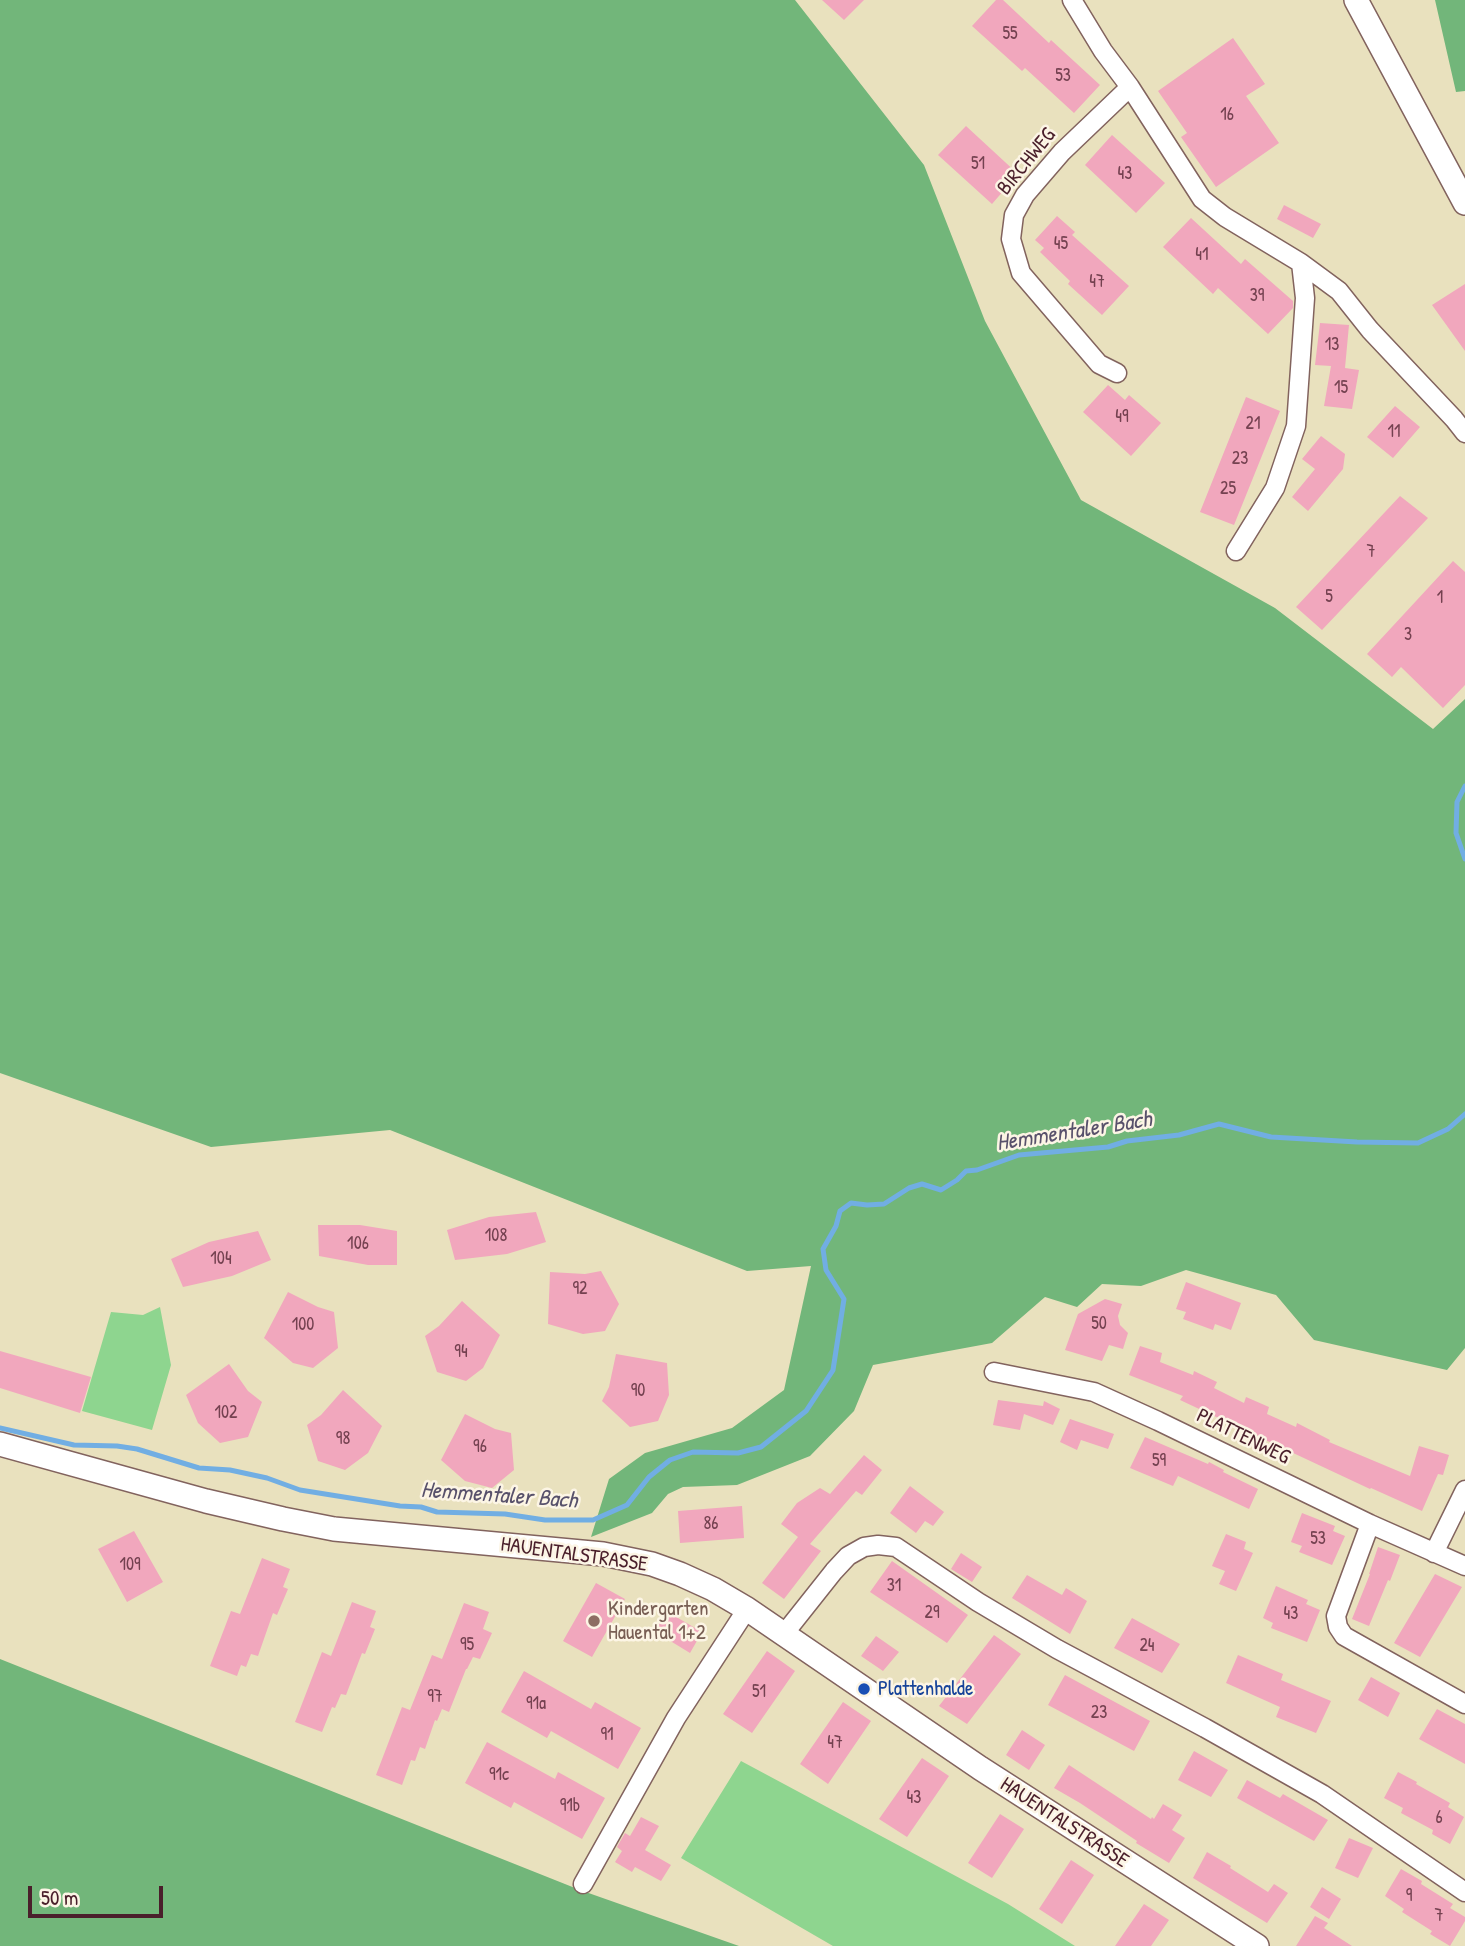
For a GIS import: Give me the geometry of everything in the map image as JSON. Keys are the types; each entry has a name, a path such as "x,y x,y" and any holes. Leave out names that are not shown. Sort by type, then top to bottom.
{"street":[{"path":"1072,0 1202,200 1301,263 1339,291 1370,330 1465,433"},
{"path":"1356,0 1465,203"},
{"name":"BIRCHWEG","path":"1117,373 1099,364 1021,273 1011,239 1014,215 1025,195 1062,152 1130,87"},
{"path":"1236,551 1275,488 1296,426 1305,298 1301,263"},
{"name":"PLATTENWEG","path":"994,1372 1094,1392 1158,1420 1370,1524 1465,1566"},
{"name":"HAUENTALSTRASSE","path":"0,1444 206,1500 321,1526 592,1553 652,1564 680,1574 713,1588 747,1609 980,1768 1257,1946"},
{"path":"1434,1553 1465,1490"},
{"path":"1370,1524 1336,1616 1338,1627 1344,1636 1465,1704"},
{"path":"784,1634 848,1556 864,1547 896,1547 978,1602 1057,1649 1322,1794 1465,1892"},
{"path":"583,1884 676,1718 747,1609"}],"green space":[{"path":"0,0 795,0 924,165 985,321 1081,500 1275,608 1433,729 1465,699 1465,1348 1447,1370 1314,1340 1276,1295 1186,1270 1141,1286 1102,1284 1077,1307 1045,1297 992,1343 873,1365 854,1411 810,1456 737,1485 683,1487 668,1494 652,1513 591,1537 609,1479 645,1453 732,1428 784,1390 811,1266 747,1271 390,1130 211,1147 0,1073"},
{"path":"1435,0 1465,0 1465,91 1456,92"},
{"path":"160,1307 171,1365 152,1430 82,1411 111,1312 143,1315"},
{"path":"0,1659 580,1890 739,1946 0,1946"},
{"path":"741,1761 1008,1904 1075,1946 833,1946 681,1858"}],"building":[{"path":"822,0 864,0 844,20"},
{"path":"996,0 1003,0 1100,85 1074,113 1025,68 1022,71 972,26"},
{"path":"1233,38 1265,84 1246,96 1279,143 1216,187 1181,137 1187,133 1158,91"},
{"path":"966,126 1018,174 992,204 938,155"},
{"path":"1112,135 1165,183 1136,213 1085,165"},
{"path":"1284,205 1321,224 1313,238 1277,219"},
{"path":"1057,216 1075,232 1072,235 1129,286 1102,315 1068,284 1070,281 1040,252 1044,248 1035,240"},
{"path":"1191,218 1241,264 1245,259 1293,301 1293,308 1268,334 1218,288 1213,294 1163,247"},
{"path":"1465,284 1465,351 1432,305"},
{"path":"1320,323 1349,325 1345,368 1359,370 1352,409 1324,406 1331,366 1315,365"},
{"path":"1108,385 1125,400 1129,395 1161,423 1131,456 1083,412"},
{"path":"1246,397 1280,411 1234,525 1200,512"},
{"path":"1395,406 1420,427 1393,458 1367,437"},
{"path":"1321,436 1345,454 1343,469 1308,511 1292,497 1315,469 1302,459"},
{"path":"1400,496 1428,518 1322,630 1296,607"},
{"path":"1453,561 1465,572 1465,685 1443,708 1401,667 1392,677 1367,654"},
{"path":"536,1212 546,1242 507,1254 455,1260 447,1230 489,1217"},
{"path":"318,1225 360,1225 397,1231 397,1265 368,1265 319,1256"},
{"path":"258,1231 271,1260 232,1276 183,1287 171,1259 209,1242"},
{"path":"601,1271 619,1304 605,1331 583,1334 548,1324 550,1272 585,1274"},
{"path":"1186,1282 1241,1303 1231,1330 1215,1324 1213,1330 1183,1319 1186,1312 1176,1309"},
{"path":"288,1292 334,1312 338,1348 313,1368 293,1363 264,1338"},
{"path":"1105,1299 1122,1304 1118,1316 1120,1325 1128,1333 1123,1349 1109,1345 1102,1361 1065,1350 1078,1314"},
{"path":"462,1301 500,1335 483,1368 466,1381 437,1372 425,1336 439,1326"},
{"path":"1140,1346 1162,1353 1160,1362 1193,1375 1194,1371 1217,1382 1214,1388 1244,1403 1246,1397 1269,1407 1267,1414 1296,1427 1297,1423 1330,1440 1329,1442 1410,1476 1419,1446 1449,1455 1443,1475 1438,1474 1422,1511 1370,1489 1180,1400 1183,1396 1129,1375"},
{"path":"0,1351 91,1377 80,1413 0,1388"},
{"path":"616,1354 667,1363 669,1395 658,1421 630,1427 602,1401 609,1387"},
{"path":"229,1364 248,1391 262,1402 248,1437 220,1443 198,1423 186,1395"},
{"path":"343,1390 382,1426 368,1453 345,1470 318,1461 307,1425 321,1415"},
{"path":"998,1400 1043,1406 1044,1401 1060,1409 1053,1425 1024,1414 1020,1430 993,1425"},
{"path":"465,1414 495,1429 511,1433 514,1470 492,1488 465,1481 441,1460"},
{"path":"1070,1419 1114,1434 1108,1449 1081,1440 1077,1450 1060,1442"},
{"path":"1145,1437 1208,1464 1209,1462 1258,1489 1249,1509 1178,1476 1173,1486 1130,1468"},
{"path":"864,1455 882,1470 862,1495 856,1491 810,1544 821,1551 784,1599 762,1583 798,1537 781,1524 797,1503 820,1488 830,1494"},
{"path":"910,1486 944,1512 933,1526 925,1521 916,1533 890,1513"},
{"path":"742,1506 744,1538 680,1543 678,1511"},
{"path":"1302,1513 1335,1526 1333,1531 1345,1536 1332,1565 1299,1552 1302,1546 1291,1542"},
{"path":"134,1531 163,1582 127,1602 98,1549"},
{"path":"1226,1534 1246,1542 1244,1549 1253,1553 1236,1591 1219,1584 1225,1571 1212,1566"},
{"path":"1378,1547 1400,1555 1369,1626 1352,1619"},
{"path":"961,1553 982,1567 972,1582 951,1569"},
{"path":"262,1558 290,1569 283,1587 288,1589 277,1615 273,1613 258,1656 251,1654 246,1667 241,1665 237,1676 210,1666 231,1611 240,1614"},
{"path":"892,1561 968,1615 947,1643 870,1592"},
{"path":"1435,1574 1462,1587 1420,1657 1394,1643"},
{"path":"1027,1575 1062,1595 1066,1588 1087,1601 1070,1634 1012,1598"},
{"name":"Kindergarten Hauental 1+2","path":"596,1583 625,1599 592,1657 563,1641"},
{"path":"1276,1586 1308,1600 1306,1604 1320,1610 1307,1642 1271,1628 1273,1623 1263,1618"},
{"path":"352,1602 376,1611 370,1627 375,1629 365,1654 362,1653 346,1695 341,1694 335,1708 332,1707 322,1732 295,1722 322,1652 331,1656"},
{"path":"464,1603 489,1612 483,1629 492,1633 480,1659 473,1657 449,1712 442,1709 437,1721 435,1720 425,1749 420,1747 415,1761 411,1760 402,1785 376,1775 402,1707 410,1710 432,1655 442,1659"},
{"path":"666,1611 702,1632 690,1653 654,1631"},
{"path":"1132,1618 1180,1644 1162,1673 1114,1648"},
{"path":"994,1635 1021,1654 967,1724 939,1706"},
{"path":"876,1636 899,1652 883,1671 861,1656"},
{"path":"767,1651 795,1671 752,1733 723,1714"},
{"path":"1238,1655 1283,1674 1281,1680 1331,1701 1316,1733 1276,1717 1280,1707 1226,1683"},
{"path":"524,1671 591,1709 595,1702 641,1728 618,1769 551,1731 547,1738 501,1712"},
{"path":"1065,1675 1150,1721 1134,1751 1048,1705"},
{"path":"1371,1677 1400,1693 1388,1717 1358,1700"},
{"path":"843,1702 871,1721 828,1784 800,1764"},
{"path":"1437,1709 1465,1724 1465,1764 1419,1739"},
{"path":"1022,1730 1045,1745 1029,1770 1006,1755"},
{"path":"487,1742 555,1779 558,1772 605,1798 582,1839 514,1802 511,1808 465,1783"},
{"path":"1194,1751 1228,1770 1211,1797 1178,1780"},
{"path":"922,1758 949,1776 907,1837 879,1819"},
{"path":"1069,1765 1151,1819 1154,1819 1163,1804 1182,1815 1172,1830 1185,1838 1169,1863 1054,1788"},
{"path":"1398,1772 1450,1803 1448,1807 1464,1817 1450,1844 1432,1834 1433,1830 1401,1813 1403,1808 1384,1798"},
{"path":"1247,1780 1280,1798 1283,1794 1328,1820 1314,1841 1237,1798"},
{"path":"1000,1814 1024,1829 992,1878 968,1863"},
{"path":"641,1817 659,1826 645,1850 671,1865 661,1881 635,1867 632,1872 615,1862 622,1851 617,1847 625,1833 630,1836"},
{"path":"1349,1838 1373,1848 1358,1878 1335,1868"},
{"path":"1207,1852 1268,1892 1274,1884 1288,1893 1267,1923 1193,1878"},
{"path":"1071,1860 1094,1875 1062,1924 1039,1909"},
{"path":"1401,1869 1453,1904 1450,1908 1465,1917 1450,1946 1430,1934 1432,1931 1402,1912 1404,1909 1385,1896"},
{"path":"1322,1887 1341,1899 1329,1919 1310,1907"},
{"path":"1144,1904 1169,1920 1151,1946 1115,1946"},
{"path":"1315,1916 1328,1923 1324,1928 1352,1946 1296,1946"}],"waterway":[{"name":"Hemmentaler Bach","path":"1465,786 1457,802 1456,833 1465,859"},
{"name":"Hemmentaler Bach","path":"0,1428 74,1445 137,1449 199,1468 230,1470 267,1478 300,1490 421,1507 437,1512 505,1514 545,1520 593,1520 627,1505 649,1477 670,1460 693,1452 738,1453 761,1447 806,1411 833,1370 844,1299 826,1270 823,1249 836,1226 840,1211 851,1203 884,1204 909,1188 922,1184 941,1190 966,1171 977,1170 1019,1155 1108,1147 1127,1141 1179,1135 1219,1124 1271,1137 1418,1143 1448,1129 1465,1114"}],"place":[{"name":"Kindergarten Hauental 1+2","path":"594,1621"},
{"name":"Plattenhalde","path":"864,1689"}]}
